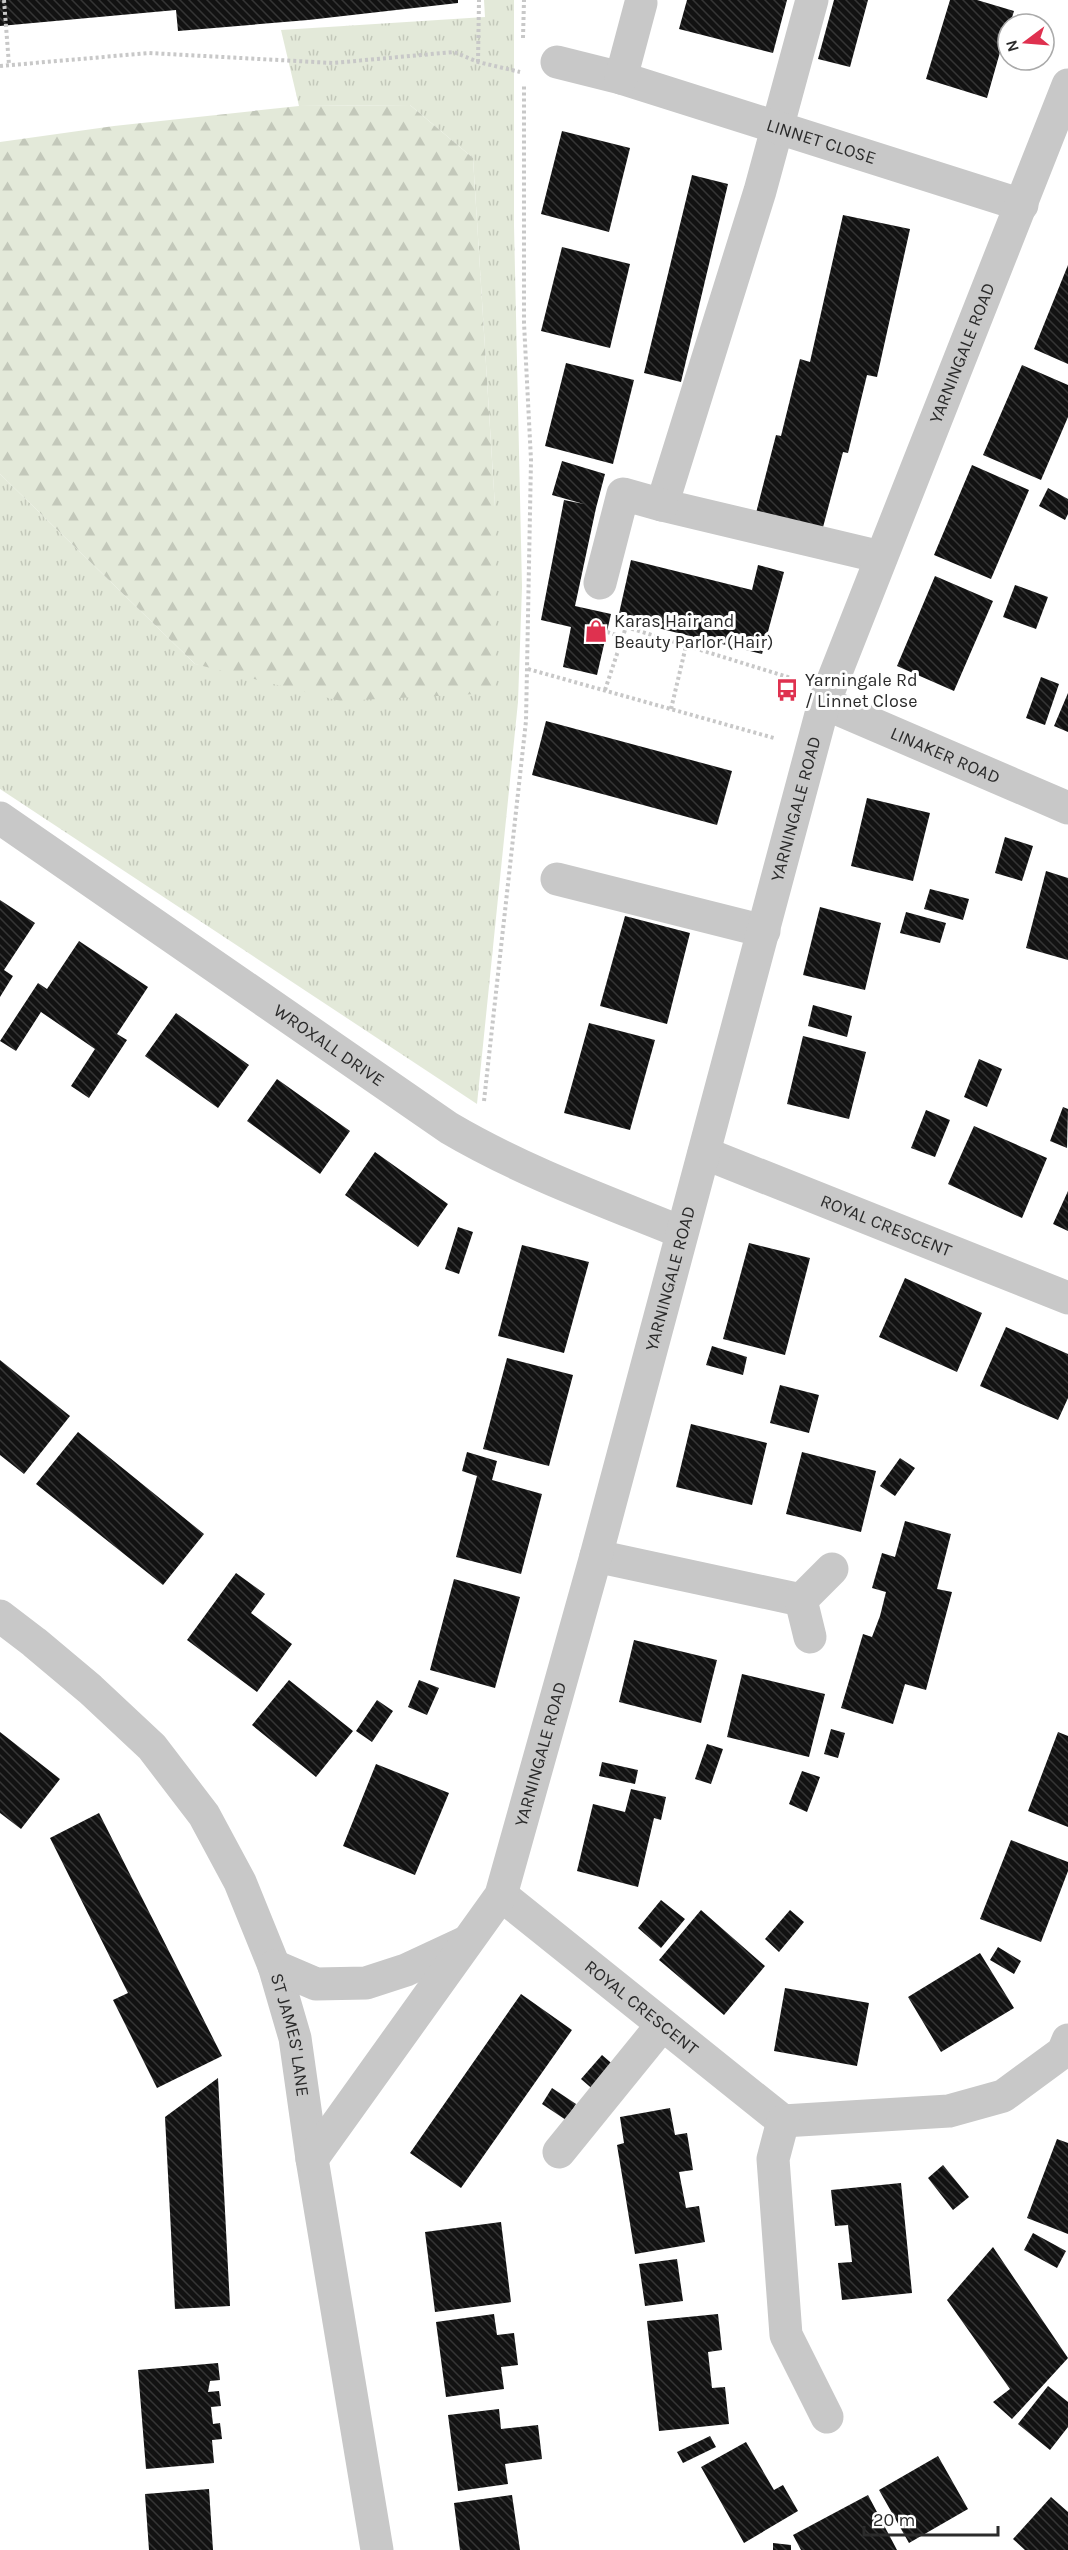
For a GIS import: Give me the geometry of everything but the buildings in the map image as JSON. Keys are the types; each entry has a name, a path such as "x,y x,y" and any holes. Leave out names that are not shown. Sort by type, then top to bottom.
{"street":[{"path":"662,505 760,191 812,0"},
{"path":"621,78 641,3"},
{"name":"LINNET CLOSE","path":"557,62 621,78 1022,205"},
{"name":"YARNINGALE ROAD","path":"312,2159 501,1895 596,1556 826,696 1068,85"},
{"path":"600,582 623,494 881,556"},
{"name":"LINAKER ROAD","path":"826,696 1068,808"},
{"name":"WROXALL DRIVE","path":"0,818 409,1102 479,1146 538,1174 681,1232"},
{"path":"558,879 764,931"},
{"name":"ROYAL CRESCENT","path":"704,1153 1068,1298"},
{"path":"596,1556 801,1600"},
{"path":"801,1600 832,1569"},
{"path":"801,1600 810,1637"},
{"name":"ST JAMES' LANE","path":"0,1616 90,1689 152,1747 204,1815 240,1882 274,1966 295,2038 312,2159 377,2550"},
{"name":"ROYAL CRESCENT","path":"501,1895 783,2121"},
{"name":"YARNINGALE ROAD","path":"274,1966 316,1984 366,1983 406,1970 465,1943"},
{"path":"559,2152 662,2025"},
{"path":"827,2417 786,2335 773,2159 783,2121 949,2111 1003,2096 1063,2052 1068,2040"}],"path":[{"path":"4,0 9,65"},
{"path":"478,62 479,0"},
{"path":"523,41 524,0"},
{"path":"0,66 149,53 333,63 454,52 478,62 523,72"},
{"path":"479,1146 526,721 531,460 524,323 523,62"},
{"path":"605,690 626,627 826,696"},
{"path":"607,632 622,637"},
{"path":"670,709 686,646"},
{"path":"528,669 812,748"}],"green space":[{"path":"484,0 514,0 514,226 522,587 518,702 477,1104 0,789 0,474 195,664 495,693 495,507 473,158 410,105 299,106 281,30 485,17"},
{"path":"410,105 473,158 495,507 495,693 340,701 195,664 0,474 0,142 114,126 299,106"}],"place":[{"name":"Karas Hair and Beauty Parlor (Hair)","path":"596,631"},
{"name":"Yarningale Rd / Linnet Close","path":"787,690"}]}
